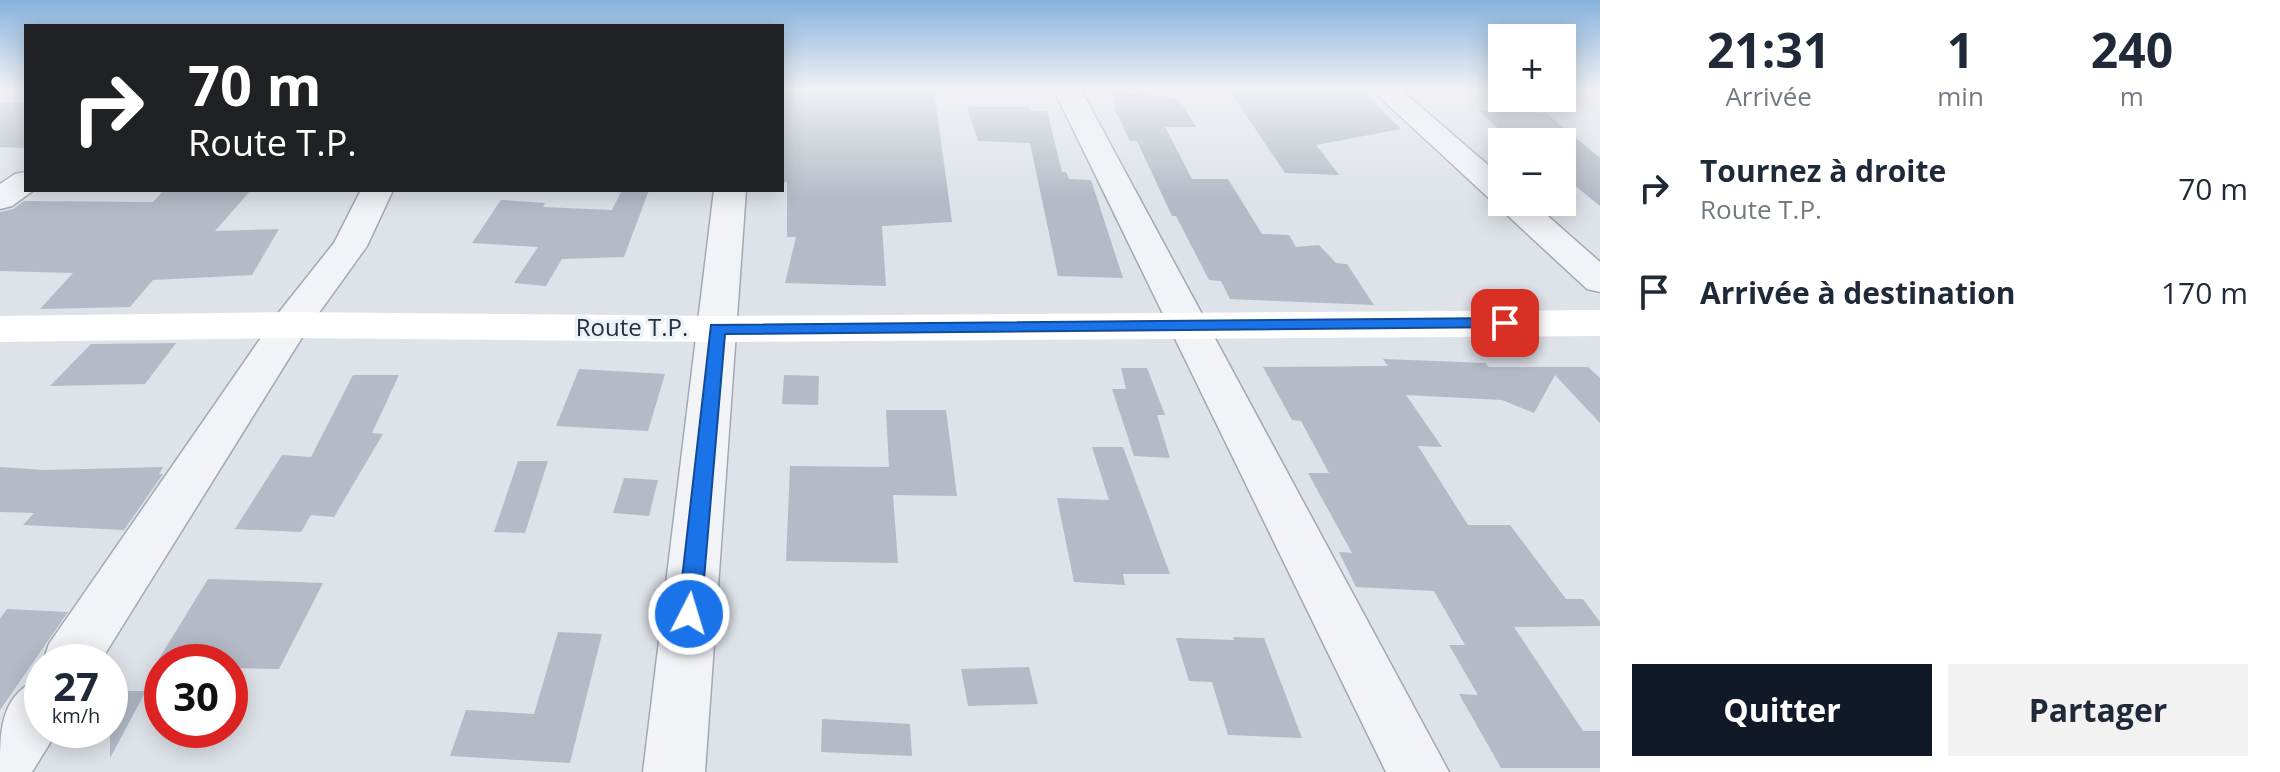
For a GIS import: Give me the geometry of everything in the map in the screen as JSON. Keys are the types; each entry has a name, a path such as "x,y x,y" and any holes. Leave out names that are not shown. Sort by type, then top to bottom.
{"street":[{"path":"1086,126 1418,772"},
{"path":"1426,126 1488,182"},
{"path":"0,199 24,182"},
{"path":"81,644 290,325 350,246 376,192"},
{"path":"674,772 730,192"},
{"path":"1528,216 1600,281"},
{"name":"Route T.P.","path":"0,329 290,325 717,329 1600,323"},
{"path":"0,768 24,731"}],"building":[{"path":"0,126 24,126 24,148 0,147"},
{"path":"784,126 939,126 952,222 882,226 886,286 785,283 796,237 787,237 787,182 784,183"},
{"path":"973,126 1051,126 1062,172 1066,172 1069,179 1091,180 1123,278 1058,276 1030,143 978,141"},
{"path":"1123,126 1195,126 1165,127 1192,179 1228,179 1262,234 1289,235 1296,247 1319,245 1336,263 1347,264 1374,305 1230,299 1221,281 1209,280 1176,216 1172,216 1137,141 1130,141"},
{"path":"1253,126 1398,126 1401,129 1316,145 1339,175 1285,173"},
{"path":"1496,126 1562,126 1564,128"},
{"path":"1576,138 1600,158 1600,206 1576,186"},
{"path":"162,192 249,192 215,231 279,229 252,275 153,280 130,307 40,309 73,273 0,271 0,212 13,209 24,201 153,202"},
{"path":"621,192 648,192 624,257 562,259 546,286 514,283 538,247 472,243 501,200 545,203 543,207 612,210"},
{"path":"176,343 145,384 50,386 91,344"},
{"path":"1383,359 1485,363 1489,367 1588,367 1600,378 1600,423 1555,375 1534,413 1502,400 1406,395 1442,447 1418,446 1468,525 1510,525 1566,599 1583,599 1600,622 1600,626 1514,627 1583,731 1600,731 1600,768 1501,768 1459,694 1478,695 1449,645 1465,645 1434,591 1356,587 1339,552 1352,553 1308,473 1329,473 1301,421 1292,420 1263,367 1388,366"},
{"path":"1121,368 1147,368 1165,415 1157,415 1170,458 1134,456 1112,389 1126,389"},
{"path":"579,369 665,374 648,431 556,426"},
{"path":"353,375 399,375 372,433 383,434 334,517 311,515 301,532 235,529 282,455 311,457"},
{"path":"784,375 819,376 818,405 782,404"},
{"path":"886,410 946,410 957,496 893,495 898,563 786,561 790,466 889,467"},
{"path":"1092,447 1123,447 1170,574 1123,574 1125,585 1074,582 1057,498 1109,500"},
{"path":"518,461 548,461 525,533 494,532"},
{"path":"0,467 44,470 163,467 159,474 163,474 124,530 23,525 34,513 0,512"},
{"path":"624,478 658,480 649,516 613,513"},
{"path":"208,579 323,583 279,669 248,668 248,644 168,644"},
{"path":"7,609 68,612 46,644 24,644 24,675 0,710 0,619"},
{"path":"558,632 602,634 570,763 450,756 466,710 534,714"},
{"path":"1233,637 1264,638 1302,738 1228,735 1212,682 1189,681 1176,638 1234,640"},
{"path":"1029,667 1038,704 968,706 961,669"},
{"path":"128,691 144,691 128,724"},
{"path":"822,719 910,724 912,756 821,752"}],"route":[{"path":"689,614 717,329 1505,323"}]}
